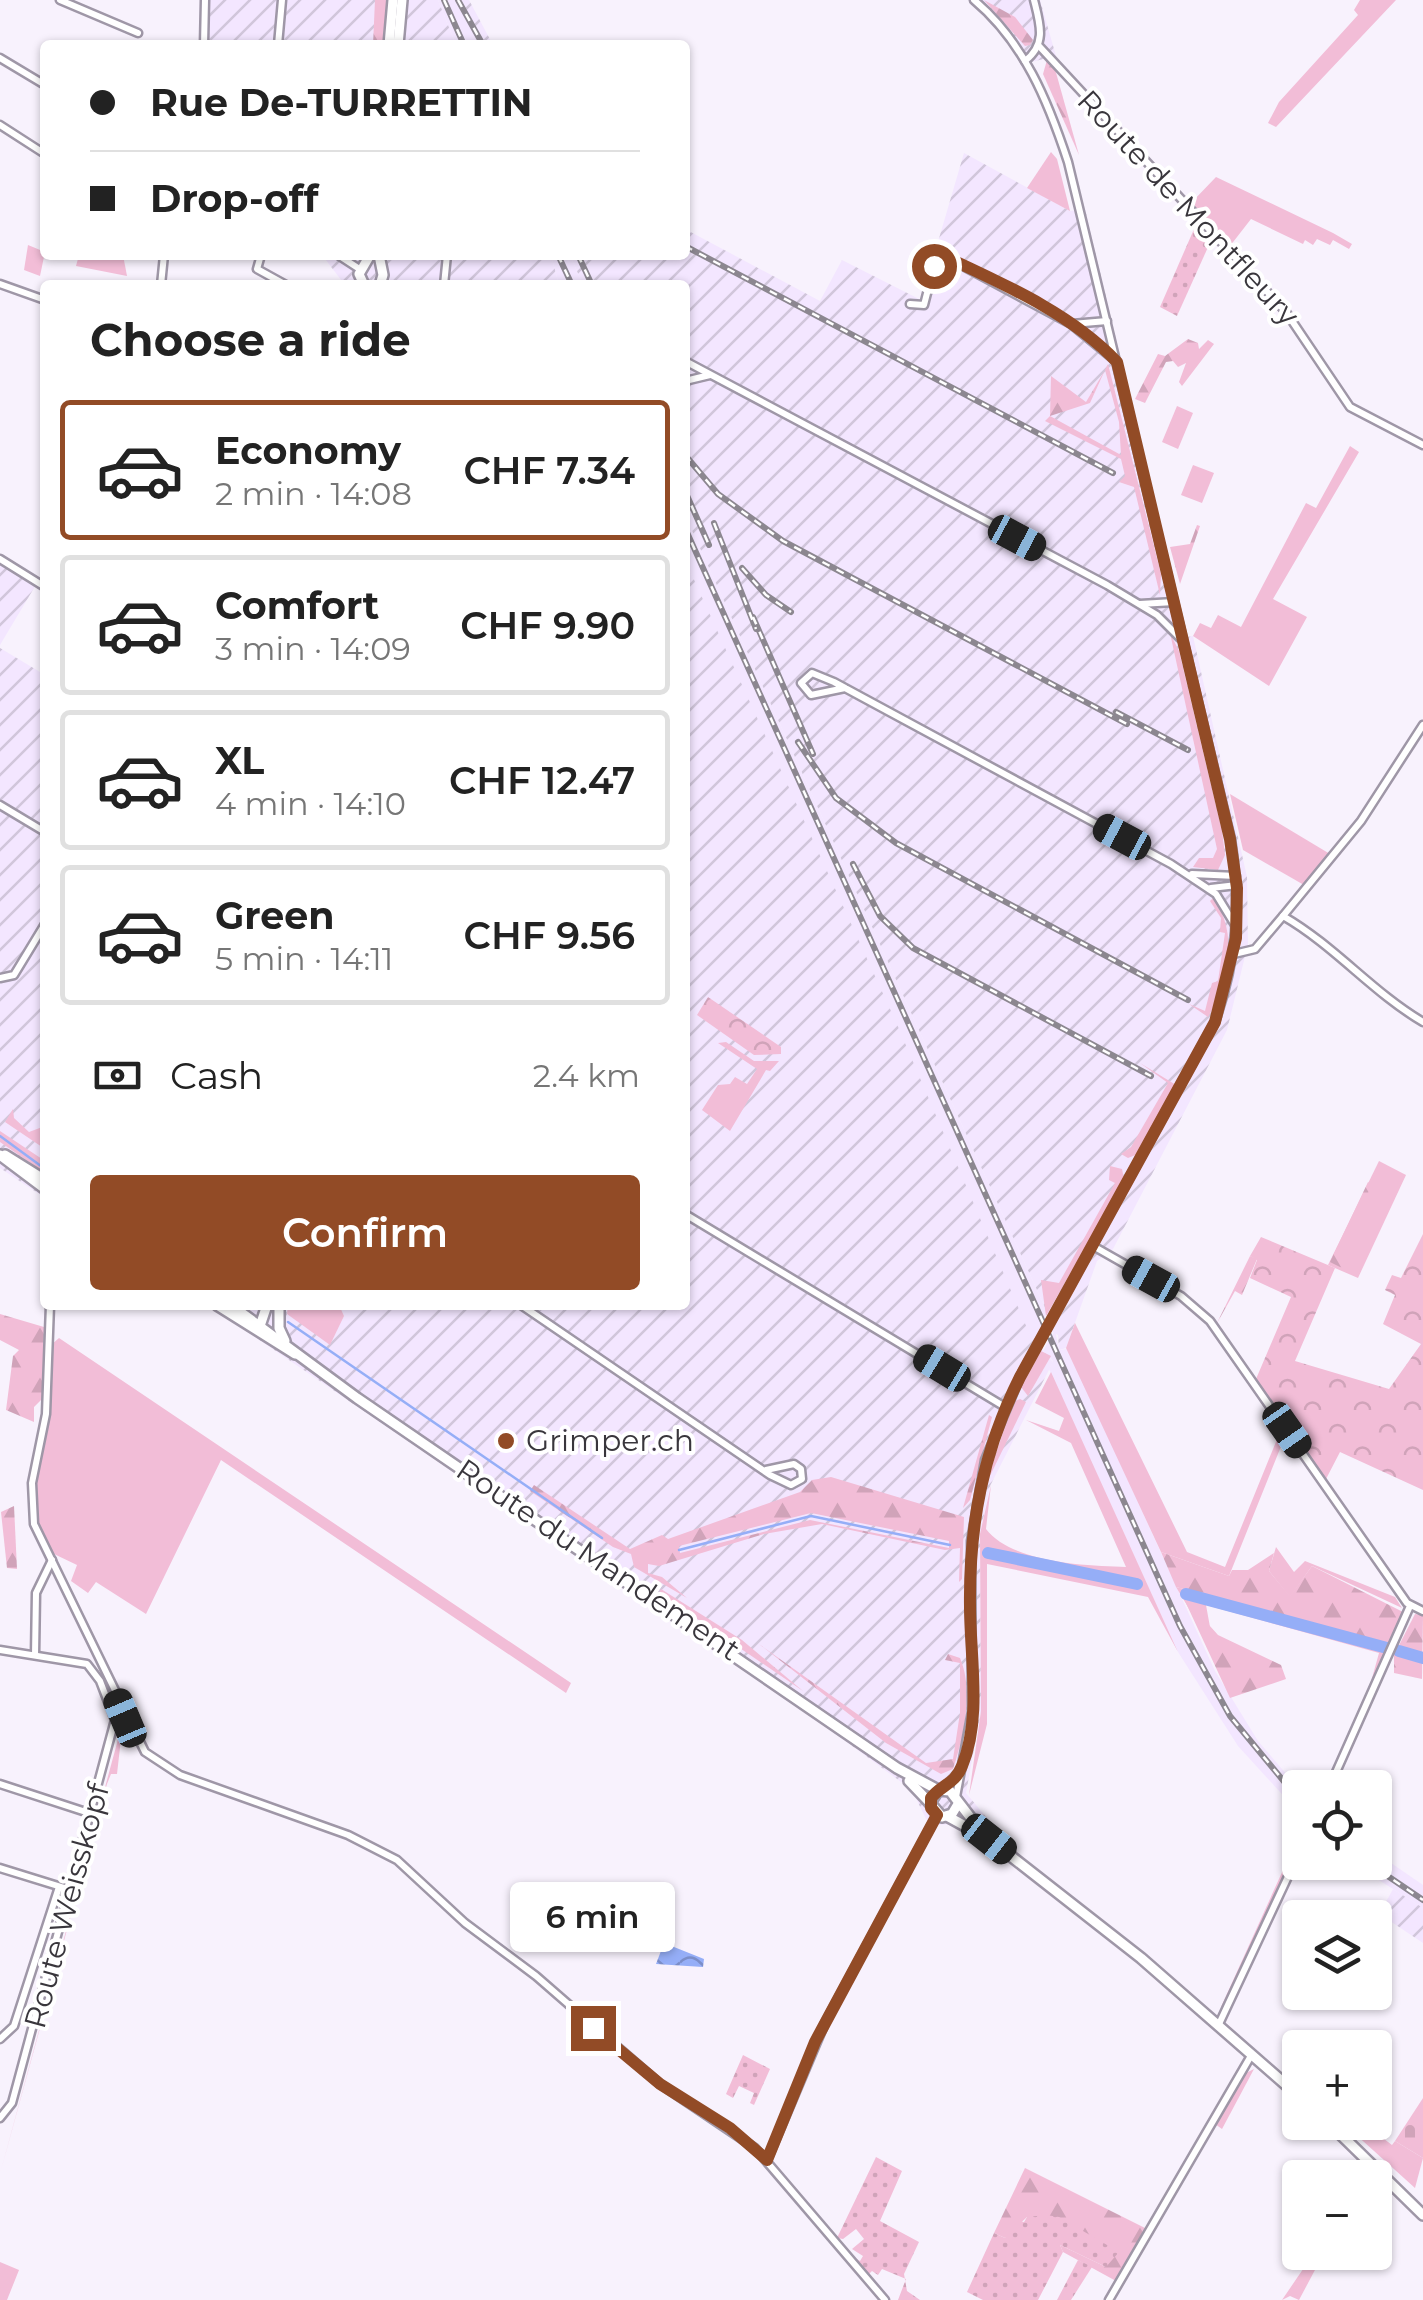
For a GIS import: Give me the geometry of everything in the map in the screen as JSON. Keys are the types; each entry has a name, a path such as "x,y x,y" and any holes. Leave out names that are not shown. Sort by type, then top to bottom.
{"main road":[{"path":"389,40 393,0"},
{"path":"398,40 402,0"},
{"path":"366,263 379,261"},
{"path":"0,1154 40,1177"},
{"path":"0,1154 40,1185"},
{"name":"Route du Mandement","path":"226,1310 286,1343 297,1355"},
{"name":"Route du Mandement","path":"238,1310 297,1355 896,1768 957,1801"},
{"path":"244,1314 259,1310"},
{"path":"262,1329 266,1310"},
{"path":"262,1329 277,1310"},
{"path":"278,1310 286,1343"},
{"name":"Route du Mandement","path":"896,1768 942,1816"},
{"path":"930,1803 942,1790"},
{"path":"989,1839 942,1816 957,1801 989,1839 1219,2024 1282,2080"},
{"path":"1346,2140 1423,2215"}],"street":[{"path":"60,0 138,34"},
{"path":"204,40 205,0"},
{"path":"278,40 282,0"},
{"path":"957,1801 972,1711 972,1527 985,1460 1005,1407 1203,1049 1225,995 1237,928 1236,881 1184,642 1068,162 1046,102 1025,60 974,0"},
{"path":"1025,60 1039,46 1041,30 1034,0"},
{"name":"Route de Montfleury","path":"1039,46 1286,312 1350,407 1423,445"},
{"path":"0,58 40,82"},
{"path":"0,125 40,151"},
{"path":"910,304 924,305 934,266 945,257 1071,324 1117,362"},
{"path":"260,260 257,269 277,280"},
{"path":"0,284 40,298"},
{"path":"1071,324 1108,325"},
{"path":"1090,336 1108,325"},
{"path":"690,364 1158,615 1184,642"},
{"path":"690,380 711,375"},
{"path":"0,559 40,584"},
{"path":"1138,604 1175,605"},
{"path":"1158,615 1175,605"},
{"path":"845,688 811,694 802,681 814,674 845,688 1189,874 1210,888 1237,928"},
{"path":"1234,954 1255,950 1361,821 1423,725"},
{"path":"0,805 40,829"},
{"path":"1189,874 1236,881"},
{"path":"1210,888 1236,881"},
{"path":"1283,916 1336,951 1388,1000 1423,1022"},
{"path":"0,978 14,975 40,932"},
{"path":"690,1217 1005,1407"},
{"path":"1094,1246 1181,1296 1210,1321 1410,1606 1423,1611"},
{"path":"50,1310 46,1414 31,1489 34,1524 130,1730 150,1757 180,1775 390,1854 473,1930 536,1976 660,2084 730,2128 767,2160 885,2300"},
{"path":"529,1310 787,1485 802,1479 801,1469 794,1464 766,1470"},
{"path":"35,1654 36,1593 53,1558"},
{"path":"1338,1770 1410,1606"},
{"name":"Route Weisskopf","path":"0,1650 87,1664 114,1713 114,1730 12,2103 0,2118"},
{"path":"942,1790 961,1768"},
{"path":"0,1784 92,1814"},
{"path":"767,2160 820,2032 942,1816"},
{"path":"0,1868 71,1890"},
{"path":"1219,2024 1286,1880"},
{"path":"0,2039 14,2026 59,1887"},
{"path":"1109,2300 1252,2053"}],"shaded area":[{"path":"209,0 438,0 454,40 205,40"},
{"path":"438,0 461,0 478,40 454,40"},
{"path":"461,0 469,0 490,40 478,40"},
{"path":"973,0 1040,0 1056,56 1031,62"},
{"path":"964,153 1070,211 1085,209 1187,637 1193,636 1247,877 1248,944 1227,1030 1113,1249 1097,1261 1066,1348 1059,1350 1058,1335 1050,1331 1047,1312 690,526 690,280 581,280 572,260 690,260 690,232 820,301 842,260 921,300"},
{"path":"326,260 552,260 558,280 341,280"},
{"path":"552,260 572,260 581,280 558,280"},
{"path":"690,526 1047,1312 1039,1330 1030,1336 690,571"},
{"path":"0,562 37,583 0,645"},
{"path":"690,571 896,1022 1030,1335 1039,1330 1043,1351 1053,1362 990,1486 980,1534 981,1711 966,1793 1003,1837 983,1846 956,1824 936,1825 926,1819 912,1790 806,1712 215,1310 288,1310 287,1315 344,1316 341,1310 690,1310"},
{"path":"0,648 40,672 40,1195 0,1168"},
{"path":"1055,1330 1059,1350 1068,1349 1215,1671 1258,1741 1283,1770 1282,1794 1238,1746 1178,1652 1049,1369 1053,1361 1043,1351"},
{"path":"1392,1864 1423,1885 1423,1908 1379,1880 1392,1880"},
{"path":"1393,1889 1423,1908 1423,1943 1392,1922 1392,1900 1387,1900"}],"green space":[{"path":"375,0 387,0 383,40 373,40"},
{"path":"984,0 1015,17 1033,40 1030,45 1025,46"},
{"path":"1360,0 1396,0 1276,127 1268,123 1279,102 1358,15 1354,10"},
{"path":"1047,60 1055,69 1079,155 1043,74"},
{"path":"1051,152 1057,159 1070,211 1027,188"},
{"path":"1216,177 1352,244 1349,249 1333,240 1330,245 1317,239 1313,245 1305,240 1303,244 1251,219 1230,246 1191,203"},
{"path":"1198,220 1213,236 1177,316 1160,307"},
{"path":"28,245 40,250 40,260 43,260 40,276 24,270"},
{"path":"78,260 124,260 127,276 76,266"},
{"path":"1188,339 1198,343 1199,349 1208,340 1214,344 1182,386 1179,382 1186,363 1178,367 1173,361 1166,362 1145,403 1135,399 1158,354 1165,356"},
{"path":"1108,364 1161,574 1160,595 1134,487 1119,482 1125,476 1121,459 1045,421 1050,416 1121,455 1119,422 1105,370"},
{"path":"1105,370 1090,403 1050,416 1051,376 1086,402"},
{"path":"1177,406 1193,413 1178,449 1162,442"},
{"path":"1350,446 1359,452 1273,599 1307,617 1269,686 1193,636 1200,623 1211,628 1218,615 1241,627 1306,503 1316,508"},
{"path":"1193,465 1214,473 1202,503 1181,495"},
{"path":"1197,525 1200,526 1180,584 1170,547 1190,544"},
{"path":"1170,633 1179,651 1222,831 1225,855 1218,870 1193,867 1199,858 1213,858 1217,849"},
{"path":"1230,794 1330,854 1304,885 1243,850"},
{"path":"1213,898 1226,926 1228,958 1221,989 1208,1017 1189,1004 1205,1011 1212,983 1218,981 1225,933 1220,932 1221,918 1210,901"},
{"path":"708,997 781,1047 781,1054 754,1055 697,1015"},
{"path":"726,1042 754,1061 779,1061 770,1071 766,1070 730,1131 702,1110 718,1085 730,1084 735,1077 747,1084 757,1069 718,1043"},
{"path":"1140,1063 1176,1085 1138,1154 1128,1158 1121,1154 1131,1147 1168,1083"},
{"path":"13,1109 14,1118 29,1132 40,1128 40,1146 5,1122"},
{"path":"0,1131 40,1158 40,1170 0,1142"},
{"path":"1379,1161 1406,1175 1358,1278 1328,1265"},
{"path":"1110,1166 1122,1169 1124,1179 1046,1316 1041,1280 1059,1283 1115,1183 1109,1180"},
{"path":"1368,1182 1372,1185 1341,1251 1343,1262 1358,1271 1356,1275 1330,1262"},
{"path":"1423,1234 1423,1490 1340,1452 1326,1479 1256,1379 1291,1297 1250,1278 1257,1260 1250,1256 1261,1237 1335,1268 1295,1361 1389,1389 1421,1344 1383,1324 1395,1295 1385,1290 1392,1275 1401,1278"},
{"path":"1250,1256 1257,1259 1242,1295 1235,1291 1216,1325"},
{"path":"287,1310 341,1310 344,1316 330,1345 287,1314"},
{"path":"0,1314 44,1327 43,1398 34,1407 34,1422 6,1410 13,1356 19,1350 0,1340"},
{"path":"1075,1323 1187,1552 1225,1567 1282,1427 1286,1434 1229,1576 1161,1552 1066,1348"},
{"path":"59,1338 571,1683 566,1693 221,1460 146,1614 96,1582 88,1593 71,1581 77,1565 54,1554 38,1527 36,1485 49,1421 51,1345"},
{"path":"1041,1351 1051,1356 1028,1396 1021,1387"},
{"path":"1051,1372 1178,1652 1148,1597 987,1564 987,1724 969,1795 981,1711 980,1534 991,1485 986,1529 998,1540 1031,1556 1126,1567 1071,1443 1026,1420 1059,1431 1064,1418 1035,1403","holes":["988,1550 1134,1580 1137,1588 988,1556"]},
{"path":"1013,1402 1026,1402 986,1484"},
{"path":"989,1415 992,1417 970,1500 963,1508"},
{"path":"831,1477 964,1517 962,1579 959,1582 960,1548 945,1550 822,1524 764,1534 659,1566 648,1564 648,1573 662,1577 687,1598 634,1567 631,1554 613,1547 530,1491 534,1485 630,1549 662,1535 668,1539 800,1492 812,1480","holes":["811,1513 949,1541 949,1548 810,1520 680,1553 679,1546"]},
{"path":"14,1506 17,1569 7,1568 1,1512"},
{"path":"1276,1547 1294,1572 1305,1561 1395,1597 1402,1608 1312,1566 1290,1597 1269,1571"},
{"path":"1161,1552 1229,1576 1232,1570 1248,1570 1274,1553 1269,1571 1290,1596 1312,1566 1405,1613 1391,1645 1176,1587"},
{"path":"1176,1587 1184,1589 1187,1598 1387,1651 1334,1770 1369,1689 1379,1653 1206,1605 1210,1627 1194,1617"},
{"path":"661,1589 742,1640 803,1691 659,1593"},
{"path":"1185,1601 1194,1616 1201,1616 1218,1635 1281,1665 1286,1679 1230,1698"},
{"path":"1415,1614 1423,1615 1422,1679 1394,1673 1394,1655"},
{"path":"759,1644 926,1763 953,1759 960,1713 960,1663 945,1660 948,1654 960,1658 967,1699 953,1769 941,1774 886,1743"},
{"path":"123,1721 117,1774 111,1774 107,1784 0,2174"},
{"path":"1282,1872 1284,1880 1226,2006 1221,2007"},
{"path":"743,2055 770,2069 754,2105 750,2103 754,2093 739,2086 733,2098 726,2094"},
{"path":"1254,2069 1222,2129 1215,2124 1242,2075"},
{"path":"1423,2098 1423,2158 1395,2141"},
{"path":"1362,2140 1385,2140 1392,2145 1395,2141 1423,2158 1415,2188 1392,2167 1392,2160 1384,2160"},
{"path":"876,2157 902,2171 880,2221 919,2242 905,2278 882,2269 878,2275 872,2271 868,2275 855,2258 860,2261 863,2256 852,2249 864,2239 856,2229 843,2239 837,2238"},
{"path":"1025,2168 1145,2228 1116,2281 1063,2252 1060,2245 1106,2267 1053,2218 1027,2217 1005,2238 994,2233"},
{"path":"1027,2217 1059,2217 1119,2252 1106,2267 1060,2245 1063,2252 1038,2300 983,2300 967,2292 994,2233 1005,2238 1015,2220 1024,2222"},
{"path":"1078,2260 1092,2267 1071,2300 1057,2300"},
{"path":"0,2262 19,2270 7,2300 0,2300"},
{"path":"1302,2270 1315,2270 1299,2300 1290,2296 1282,2300"},
{"path":"905,2281 907,2291 920,2300 898,2300"}],"water":[{"path":"664,1943 704,1959 703,1967 656,1964"}],"waterway":[{"path":"0,1136 40,1165"},
{"path":"288,1322 602,1538"},
{"path":"679,1550 811,1516 950,1545"},
{"path":"988,1553 1137,1584"},
{"path":"1186,1594 1387,1648"},
{"path":"1399,1651 1423,1658"}],"railway":[{"path":"444,0 462,40"},
{"path":"458,0 480,40"},
{"path":"690,249 1113,473"},
{"path":"560,260 570,280"},
{"path":"580,260 590,280"},
{"path":"690,461 718,494 783,541 1127,724"},
{"path":"690,502 709,545"},
{"path":"714,523 756,629"},
{"path":"690,539 1180,1626 1230,1716 1282,1779"},
{"path":"742,568 766,595 791,612"},
{"path":"753,617 813,754"},
{"path":"1116,712 1188,750"},
{"path":"798,742 836,798 896,843 1188,1000"},
{"path":"853,864 880,916 913,948 1151,1076"},
{"path":"1392,1879 1423,1900"}],"place":[{"name":"Grimper.ch","path":"506,1441"}],"route":[{"path":"593,2028 660,2084 730,2128 767,2160 815,2042 876,1922 937,1815 931,1808 931,1798 954,1780 961,1768 972,1711 971,1541 985,1460 996,1430 1020,1377 1203,1049 1232,969 1238,903 1230,839 1117,362 1090,336 1024,296 945,257 934,266"}]}
